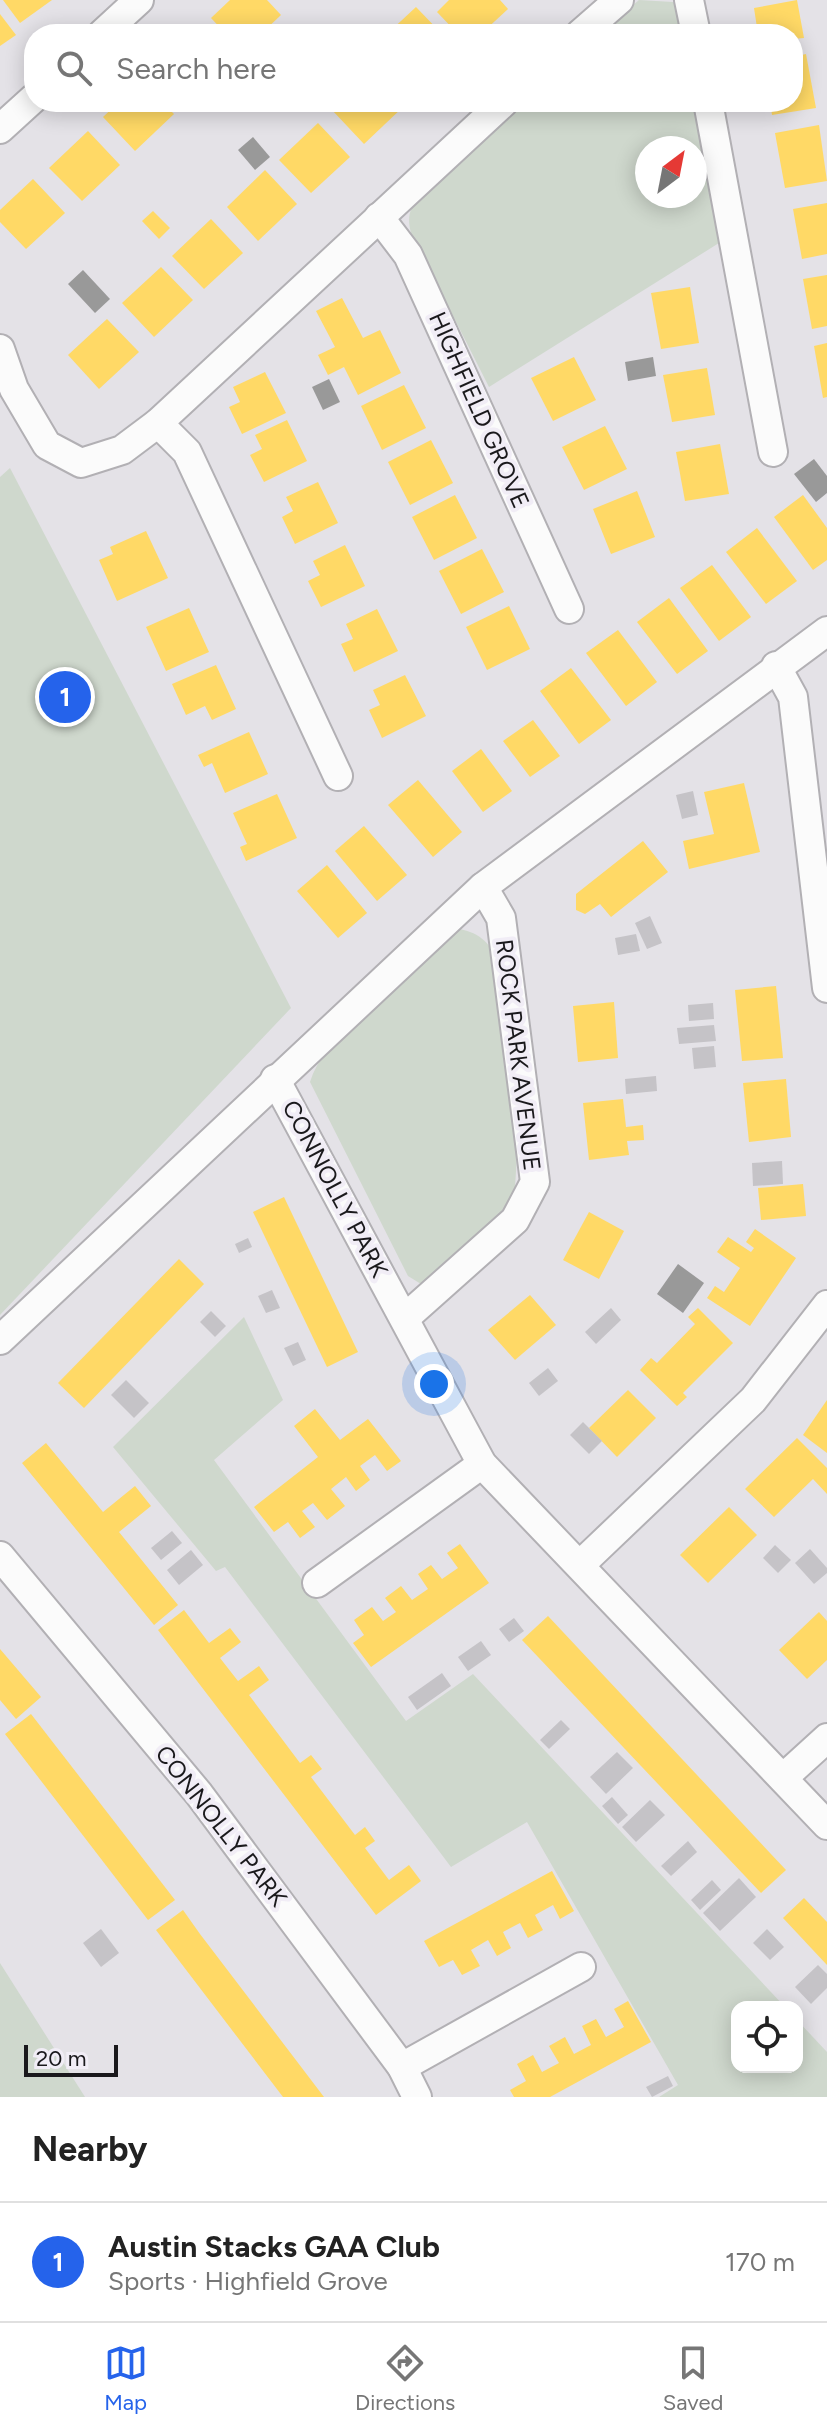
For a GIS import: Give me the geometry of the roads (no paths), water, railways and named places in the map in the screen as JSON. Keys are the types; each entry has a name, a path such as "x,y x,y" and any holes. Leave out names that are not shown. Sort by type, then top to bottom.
{"street":[{"path":"113,24 139,0"},
{"path":"591,24 619,0"},
{"path":"689,0 694,24"},
{"path":"0,129 24,107"},
{"path":"0,349 14,389 47,445 81,463 122,450 158,423 493,112"},
{"path":"710,112 773,452"},
{"name":"HIGHFIELD GROVE","path":"379,217 408,255 569,609"},
{"path":"158,423 187,452 338,776"},
{"path":"275,1079 483,887 827,631"},
{"path":"776,666 793,697 827,988"},
{"name":"ROCK PARK AVENUE","path":"405,1318 515,1220 535,1182 501,918 483,887"},
{"name":"CONNOLLY PARK","path":"0,1340 275,1079 482,1464 783,1778 821,1807"},
{"path":"581,1564 753,1400 827,1305"},
{"path":"317,1583 482,1464"},
{"name":"CONNOLLY PARK","path":"0,1556 199,1794 402,2067 417,2097"},
{"path":"783,1778 827,1738"},
{"path":"402,2067 581,1967"}],"place":[{"name":"Austin Stacks GAA Club","path":"65,697"}]}
